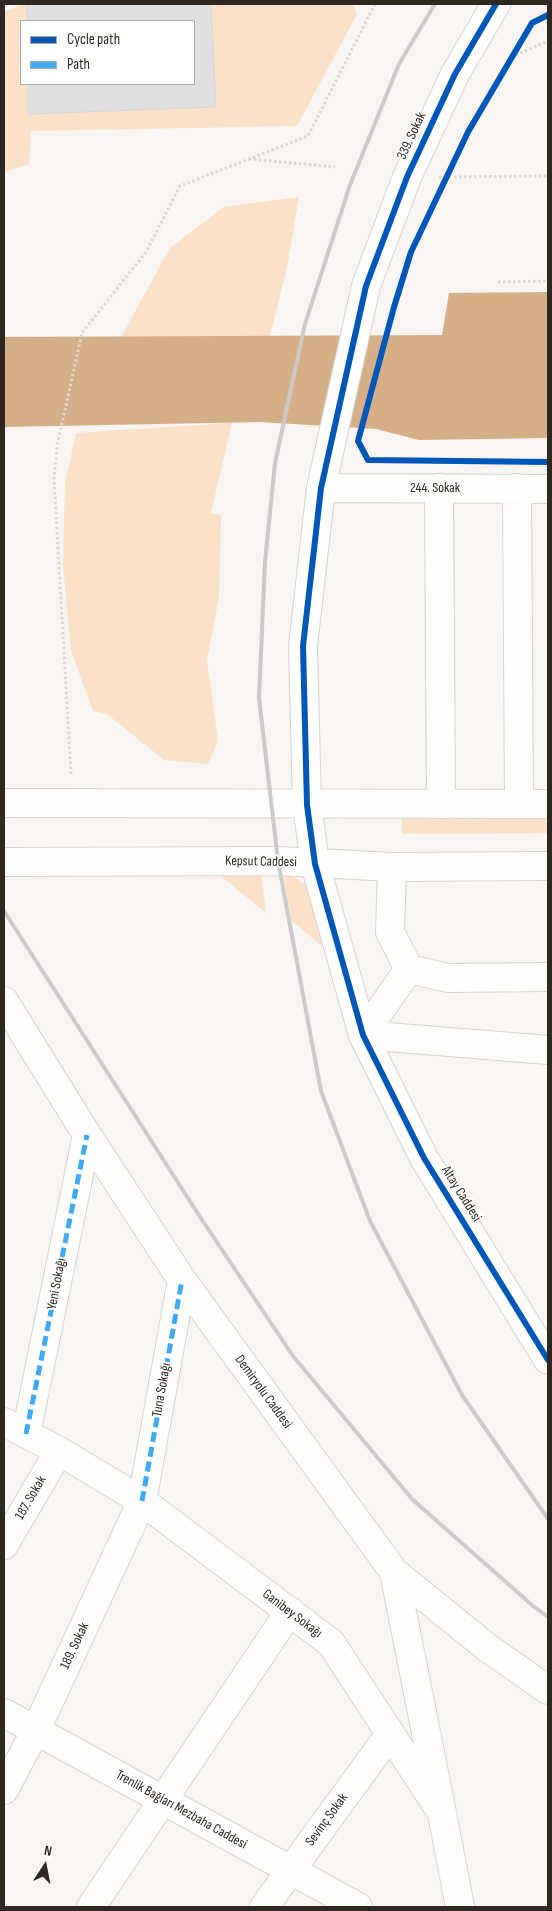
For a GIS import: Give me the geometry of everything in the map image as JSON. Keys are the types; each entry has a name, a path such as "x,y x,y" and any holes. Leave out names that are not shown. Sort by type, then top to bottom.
{"street":[{"name":"339. Sokak","path":"307,805 303,646 321,488 366,286 407,177 455,74 496,4"},
{"name":"244. Sokak","path":"321,488 548,489"},
{"path":"439,488 441,804"},
{"path":"517,488 519,804"},
{"path":"4,803 548,804"},
{"name":"Altay Caddesi","path":"307,805 315,864 363,1035 424,1158 548,1360"},
{"name":"Kepsut Caddesi","path":"4,862 278,861 392,867 548,866"},
{"path":"392,867 390,932 408,969"},
{"path":"408,969 363,1035 547,1051"},
{"path":"408,969 448,978 548,977"},
{"name":"Demiryolu Caddesi","path":"4,1002 87,1135 182,1280 394,1572 442,1813"},
{"name":"Yeni Sokağı","path":"15,1428 87,1135"},
{"name":"Tuna Sokağı","path":"142,1501 182,1280"},
{"name":"Ganibey Sokağı","path":"15,1428 59,1451 142,1501 331,1643 442,1813 460,1907"},
{"name":"187. Sokak","path":"4,1545 59,1451"},
{"name":"189. Sokak","path":"4,1790 36,1730 142,1501"},
{"path":"394,1572 490,1649 548,1690"},
{"path":"91,1907 290,1611"},
{"name":"Trenlik Bağları Mezbaha Caddesi","path":"4,1713 358,1907"},
{"name":"Sevinç Sokak","path":"264,1907 390,1734"}],"path":[{"path":"72,804 54,479 57,446 82,333 146,252 180,186 308,136 375,4"},
{"path":"544,17 548,25"},
{"path":"511,57 548,41"},
{"path":"506,65 516,48"},
{"path":"248,159 335,167"},
{"path":"442,186 450,170"},
{"path":"446,178 548,176"},
{"path":"498,282 548,281"}],"shaded area":[{"path":"22,4 353,4 357,14 297,126 31,131 29,164 4,172 4,12"},
{"path":"299,197 288,263 270,336 121,337 170,248 224,207"},
{"path":"548,292 548,438 419,440 376,429 260,422 4,427 4,337 442,335 449,293"},
{"path":"232,423 211,513 221,515 219,598 207,660 218,741 208,764 164,760 107,714 93,711 71,651 63,565 65,484 76,433"},
{"path":"402,819 548,819 548,833 402,834"},
{"path":"261,871 266,913 222,877 222,873"},
{"path":"283,871 305,884 315,899 325,947 291,920"}],"building":[{"path":"27,4 211,4 216,107 28,114 28,85 195,85 195,20 27,20"}],"railway":[{"path":"435,4 399,64 350,185 305,324 275,463 265,562 259,698 278,861 321,1091 370,1221 462,1395 548,1519"},
{"path":"4,911 202,1220 293,1356 412,1499 533,1606 548,1617"}],"marked path":[{"path":"26,1434 87,1135"},
{"path":"142,1501 182,1280"}],"cycle path":[{"path":"496,4 455,74 407,177 366,286 321,488 303,646 307,805 315,864 363,1035 424,1158 548,1360"},
{"path":"548,15 532,23 468,132 411,252 394,307 358,441 368,460 548,462"}]}
